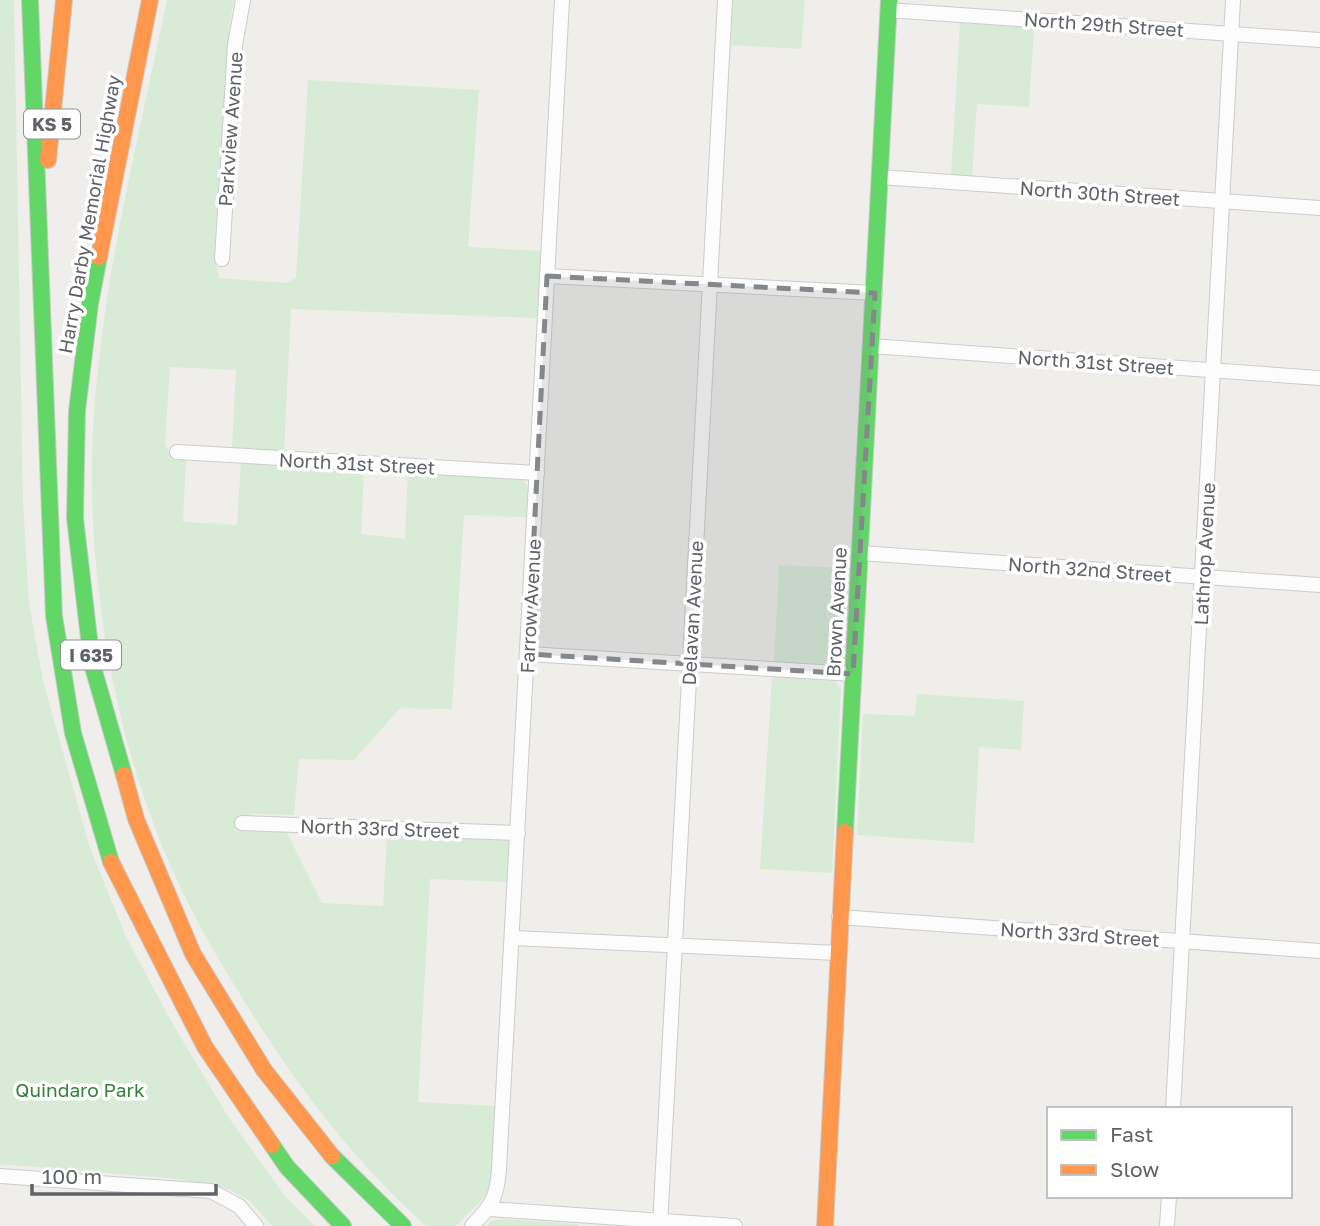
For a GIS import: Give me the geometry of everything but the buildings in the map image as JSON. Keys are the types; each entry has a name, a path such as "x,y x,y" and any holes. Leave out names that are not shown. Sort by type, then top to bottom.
{"main road":[{"name":"Harry Darby Memorial Highway","path":"30,0 54,616 74,733 112,864 205,1047 287,1167 343,1226"},
{"name":"KS 5","path":"38,248 64,0"},
{"name":"Harry Darby Memorial Highway","path":"150,0 90,304 77,411 75,518 92,664 135,819 193,954 264,1069 338,1163 403,1226"},
{"name":"Brown Avenue","path":"825,1226 839,917 889,5"}],"street":[{"name":"Parkview Avenue","path":"222,259 235,45 243,0"},
{"name":"Farrow Avenue","path":"489,1209 497,1192 513,938 562,0"},
{"name":"Delavan Avenue","path":"660,1223 724,0"},
{"name":"Lathrop Avenue","path":"1173,1107 1233,0"},
{"name":"North 29th Street","path":"889,5 1320,40"},
{"name":"North 30th Street","path":"880,177 1320,208"},
{"path":"547,276 875,293"},
{"name":"North 31st Street","path":"871,346 1320,379"},
{"name":"North 31st Street","path":"177,452 537,474"},
{"name":"North 32nd Street","path":"860,553 1320,585"},
{"path":"528,654 853,674"},
{"name":"North 33rd Street","path":"242,823 518,833"},
{"name":"North 33rd Street","path":"839,917 1320,951"},
{"path":"513,938 838,953"},
{"path":"0,1176 211,1191 239,1206 256,1226"},
{"path":"1167,1226 1169,1198"},
{"path":"472,1226 489,1209 660,1223 735,1226"}],"highlighted area":[{"path":"547,276 875,293 853,674 528,654"}],"green space":[{"name":"Quindaro Park","path":"0,0 14,0 23,501 29,603 43,681 89,845 126,937 171,1021 229,1118 284,1195 315,1226 272,1226 250,1201 228,1189 211,1185 178,1179 0,1164"},
{"path":"167,0 234,0 230,21 214,255 219,278 286,283 296,278 308,80 479,90 468,247 541,251 537,318 291,309 284,452 232,448 236,370 170,367 165,444 171,457 186,459 183,522 237,525 241,462 364,471 361,534 405,539 408,471 516,477 525,483 527,488 526,517 464,515 452,709 400,708 354,760 299,759 294,815 252,814 237,817 237,828 286,831 322,903 383,906 387,835 505,837 511,842 508,882 430,879 418,1102 496,1106 491,1186 484,1198 456,1226 426,1226 401,1203 354,1153 311,1100 271,1044 213,950 178,882 139,781 111,673 102,617 92,507 95,396 101,339 120,225"},
{"path":"733,0 805,0 801,49 731,45"},
{"path":"960,23 1034,28 1029,107 977,104 972,177 951,175"},
{"path":"779,565 847,568 843,652 838,663 774,662"},
{"path":"772,677 835,681 841,689 832,873 760,869"},
{"path":"917,694 1024,701 1021,750 979,747 974,843 857,835 863,714 915,716"},
{"path":"502,1219 579,1224 487,1226 491,1221"}],"traffic: fast":[{"path":"30,0 54,616 73,733 111,862"},
{"path":"845,832 889,0"},
{"path":"99,257 90,304 77,411 75,518 92,664 124,775"},
{"path":"272,1145 287,1167 343,1226"},
{"path":"332,1156 403,1226"}],"traffic: slow":[{"path":"48,160 64,0"},
{"path":"99,257 150,0"},
{"path":"124,775 136,819 193,954 264,1070 332,1156"},
{"path":"825,1226 845,832"},
{"path":"111,862 205,1047 272,1145"}]}
